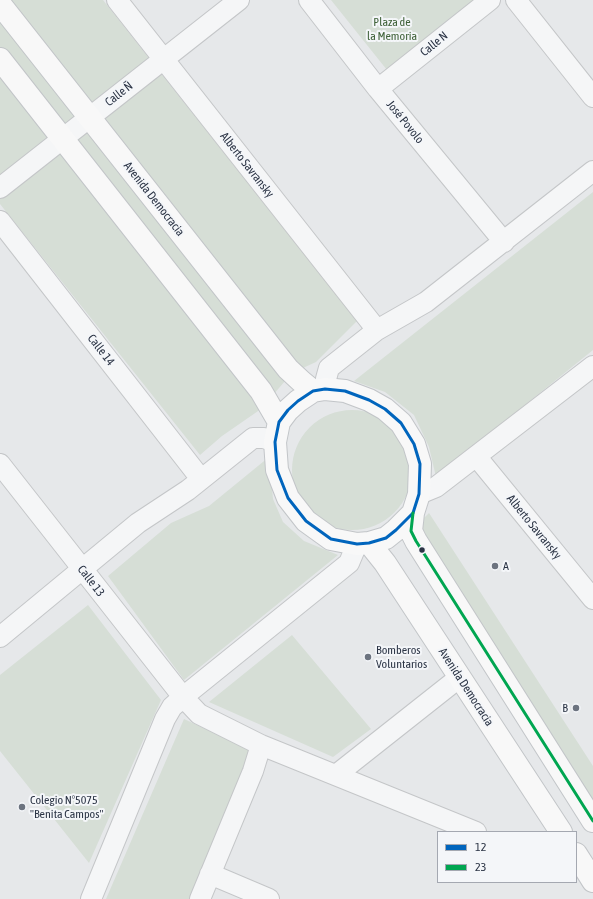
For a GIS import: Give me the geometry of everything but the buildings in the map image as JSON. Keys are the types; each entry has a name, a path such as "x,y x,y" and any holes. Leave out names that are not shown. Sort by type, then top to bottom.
{"main road":[{"name":"Avenida Democracia","path":"0,4 288,369 302,382 319,390"},
{"path":"0,59 261,391 277,432 277,470 288,498 306,521 331,539 363,544 386,538 396,530 416,504"},
{"path":"277,432 288,410 319,390 345,391 368,400 385,409 401,424 414,444 420,464 416,504 411,531 593,821"},
{"name":"Avenida Democracia","path":"363,544 385,563 560,831"},
{"path":"578,859 593,881"}],"street":[{"name":"Alberto Savransky","path":"118,0 377,330"},
{"name":"Calle Ñ","path":"0,188 239,0"},
{"name":"José Povolo","path":"309,0 378,89 504,242"},
{"name":"Calle N","path":"378,89 490,0"},
{"path":"516,0 593,97"},
{"path":"319,390 326,379 329,368 377,330 426,302 593,171"},
{"name":"Calle 14","path":"0,221 201,479"},
{"path":"416,504 593,366"},
{"path":"0,637 83,570 138,523 188,490 253,438 264,438 277,432"},
{"name":"Alberto Savransky","path":"476,456 593,599"},
{"name":"Calle 13","path":"0,464 199,714 261,745 474,831"},
{"path":"91,899 165,719 172,707 348,563 363,544"},
{"path":"336,775 460,677"},
{"path":"200,899 253,771 261,745"},
{"path":"210,874 269,899"}],"green space":[{"path":"0,0 103,0 357,321 316,362 305,367 285,381 261,409 222,436 200,455 0,204"},
{"name":"Plaza de la Memoria","path":"331,0 478,0 387,70"},
{"path":"593,192 593,350 436,477 429,447 414,415 385,392 354,381"},
{"path":"352,410 364,411 375,415 385,420 394,428 402,437 407,447 411,458 411,482 407,493 402,503 394,512 385,520 375,525 364,529 352,530 340,529 329,525 319,520 310,512 302,503 297,493 293,482 292,470 293,458 297,447 302,437 310,428 319,420 329,415 340,411"},
{"path":"269,457 273,499 283,522 304,541 338,555 184,680 108,576 171,523 209,506"},
{"path":"429,513 593,766 593,805 422,539 421,521"},
{"path":"88,605 161,700 89,863 0,751 0,675"},
{"path":"292,635 371,729 333,757 209,702"},
{"path":"184,719 251,750 191,899 106,899"}],"transit line":[{"name":"12","path":"325,389 345,391 369,400 385,409 401,423 414,444 420,464 419,494 413,513 386,538 369,543 357,544 331,539 306,521 288,498 277,470 275,442 279,422 288,410 298,401 313,391 325,389"},
{"name":"23","path":"413,513 411,531 416,541 593,821"}],"place":[{"name":"A","path":"495,566"},
{"name":"Bomberos Voluntarios","path":"368,657"},
{"name":"B","path":"576,708"},
{"name":"Colegio Nº5075 \"Benita Campos\"","path":"22,807"}]}
